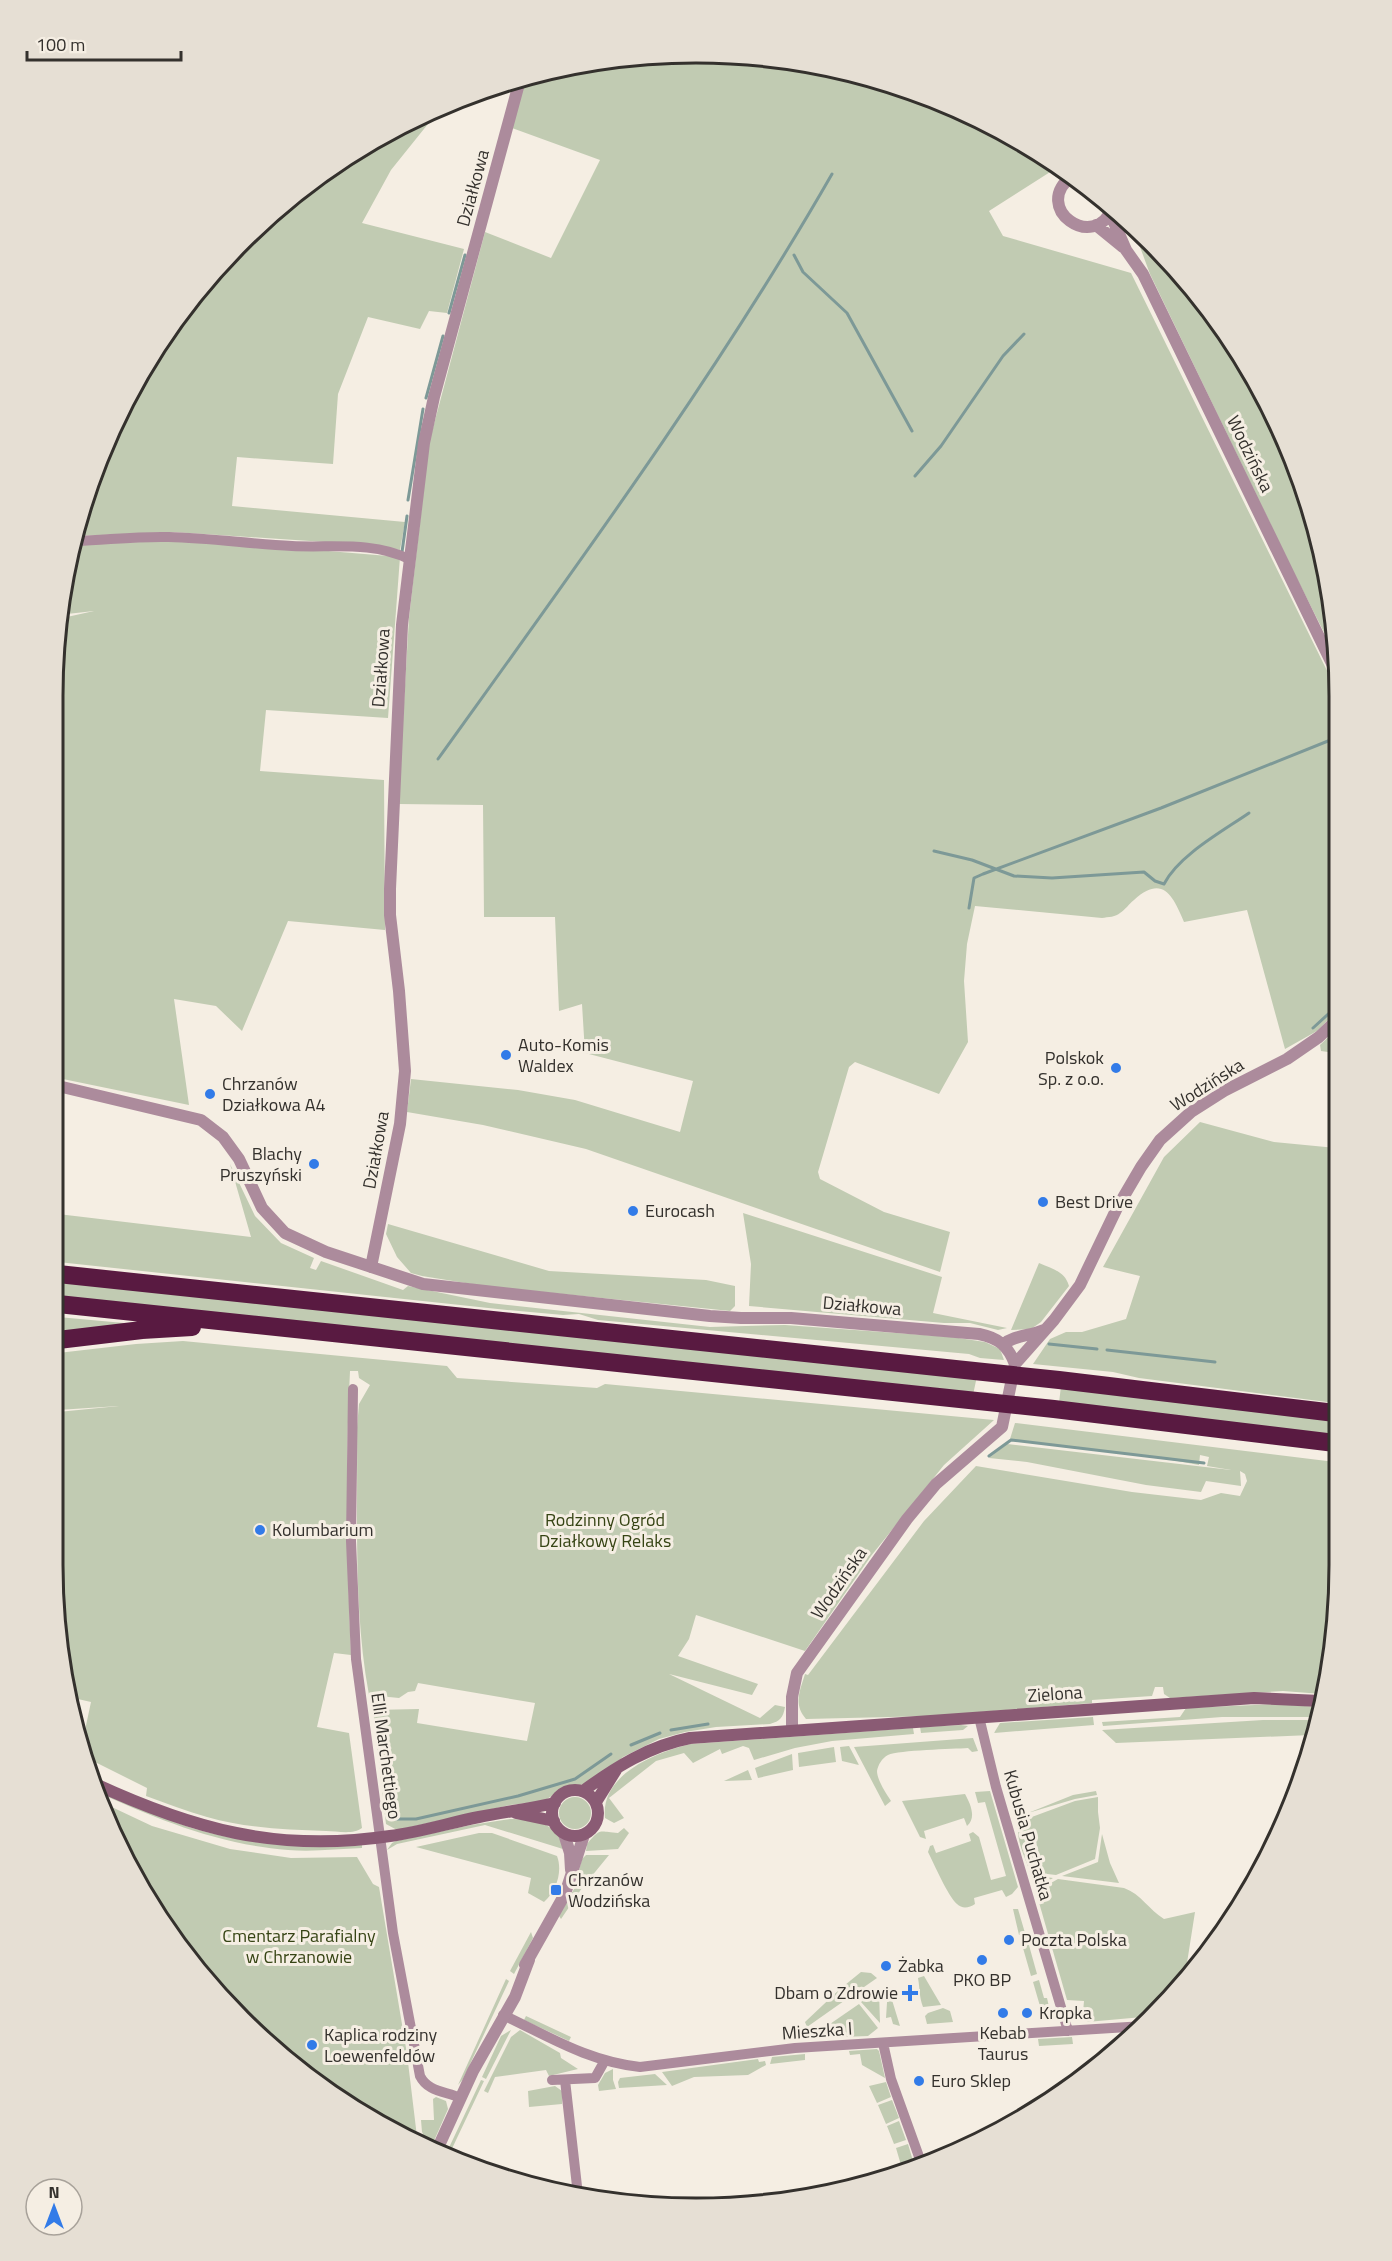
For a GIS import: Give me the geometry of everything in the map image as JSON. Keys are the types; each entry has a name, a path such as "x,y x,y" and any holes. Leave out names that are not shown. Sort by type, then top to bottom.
{"highway":[{"path":"63,1275 1059,1380 1329,1412"},
{"path":"63,1305 1054,1409 1329,1442"},
{"path":"63,1339 142,1330 251,1324"}],"main road":[{"name":"Zielona","path":"792,1730 1254,1698 1314,1701"},
{"path":"583,1791 596,1802 597,1822 592,1830 584,1835 564,1834 554,1821 552,1811 555,1803 566,1792 583,1791 646,1751 679,1740 792,1730"},
{"path":"596,1802 617,1768"},
{"path":"104,1788 158,1812 195,1824 230,1832 293,1841 329,1842 380,1838 555,1803"},
{"path":"508,1812 554,1821"}],"street":[{"name":"Działkowa","path":"371,1268 400,1124 405,1071 390,915 390,890 399,671 418,482 432,408 516,90"},
{"path":"1065,182 1059,194 1061,212 1066,219 1080,226 1096,225 1106,215"},
{"name":"Wodzińska","path":"1116,222 1126,250 1143,274 1328,655"},
{"name":"Wodzińska","path":"1096,225 1126,250"},
{"path":"83,541 166,536 291,546 371,547 409,559"},
{"name":"Wodzińska","path":"792,1730 792,1697 797,1674 907,1519 936,1484 1002,1427 1015,1364 1047,1328 1080,1285 1117,1208 1146,1160 1166,1134 1202,1105 1287,1059 1329,1028"},
{"name":"Działkowa","path":"63,1087 201,1120 223,1137 239,1159 262,1208 285,1233 326,1252 423,1284 741,1318 791,1318 971,1333 990,1336 1004,1344"},
{"path":"1015,1364 1004,1344 1010,1339 1034,1335 1047,1328"},
{"name":"Elli Marchettiego","path":"353,1389 351,1487 353,1611 357,1666 399,1966 423,2083 431,2089 461,2098"},
{"name":"Kubusia Puchatka","path":"979,1717 996,1787 1068,2031"},
{"path":"564,1834 570,1853 571,1877"},
{"path":"440,2144 503,2015 522,1982 529,1960 565,1894 584,1835"},
{"name":"Mieszka I","path":"503,2015 584,2055 614,2065 651,2067 795,2048 1128,2027"},
{"path":"883,2043 891,2079 919,2157"},
{"path":"552,2080 596,2078 604,2062"},
{"path":"565,2080 577,2187"}],"green space":[{"path":"655,64 737,64 819,75 899,97 976,128 1048,170 1050,172 989,211 1003,236 1131,273 1328,674 1329,1019 1317,1031 1285,1049 1247,910 1184,922 1171,897 1166,891 1160,889 1144,892 1118,914 1102,918 975,906 967,944 964,981 968,1042 939,1094 855,1062 849,1067 818,1172 820,1179 884,1212 950,1232 940,1272 586,1149 483,1125 407,1112 411,1079 518,1090 575,1100 680,1132 693,1081 585,1053 582,1004 559,1011 555,917 484,917 483,805 398,804 409,618 429,443 485,232 551,258 600,160 512,128 522,88 532,85 613,68"},
{"path":"430,122 391,170 362,223 464,249 447,313 429,311 420,329 368,317 338,394 333,464 237,457 232,506 405,522 400,550 370,545 174,532 84,536 111,454 148,379 194,311 248,248 311,194 344,170"},
{"path":"1139,243 1172,279 1222,344 1264,416 1281,454 1307,532 1317,573 1326,637 1294,573 1150,274"},
{"path":"210,541 400,557 388,718 266,710 260,771 384,780 385,930 288,921 242,1031 216,1006 174,999 189,1105 63,1079 64,655 68,617 94,611 68,614 82,543"},
{"path":"1329,1037 1329,1052 1321,1051 1320,1045"},
{"path":"1200,1122 1274,1142 1329,1147 1329,1402 1139,1378 1113,1372 1033,1364 1050,1339 1066,1332 1082,1332 1126,1319 1140,1276 1103,1267 1164,1157"},
{"path":"230,1164 255,1216 281,1243 314,1258 310,1268 316,1270 321,1261 403,1290 408,1286 490,1303 710,1327 785,1325 952,1337 985,1342 1000,1349 1004,1360 980,1358 969,1354 598,1320 579,1314 563,1315 507,1310 63,1263 63,1215 251,1237"},
{"path":"743,1213 942,1277 933,1313 1007,1328 998,1330 970,1323 944,1323 749,1306 751,1264"},
{"path":"388,1224 549,1271 706,1280 735,1286 735,1306 730,1311 484,1286 422,1276 411,1273 397,1257 386,1234"},
{"path":"1039,1263 1061,1274 1069,1286 1041,1322 1031,1329 1011,1330"},
{"path":"63,1280 977,1376 973,1395 63,1298"},
{"path":"63,1317 135,1324 63,1332"},
{"name":"Rodzinny Ogród Działkowy Relaks","path":"183,1341 447,1366 457,1378 597,1388 605,1384 994,1420 944,1465 871,1556 805,1651 696,1615 689,1639 678,1656 758,1684 752,1695 669,1674 760,1718 775,1705 785,1707 779,1720 770,1724 716,1727 659,1739 623,1757 594,1780 586,1784 565,1787 544,1801 510,1805 397,1830 386,1824 373,1710 419,1709 417,1723 527,1741 535,1703 418,1683 415,1691 408,1692 399,1698 369,1695 358,1595 357,1427 359,1404 370,1385 359,1378 358,1371 350,1371 347,1513 351,1655 334,1653 317,1727 349,1733 362,1828 345,1832 266,1828 207,1817 146,1796 147,1788 95,1762 85,1729 91,1702 78,1699 68,1648 64,1606 63,1412 119,1406 63,1410 63,1352"},
{"path":"1061,1386 1329,1419 1329,1437 1059,1403"},
{"path":"1015,1423 1329,1461 1328,1606 1324,1648 1316,1694 1283,1691 1170,1698 1164,1694 1163,1687 1155,1687 1152,1696 1092,1700 1092,1703 931,1716 806,1719 799,1703 805,1674 808,1675 924,1521 976,1466 1132,1492 1201,1500 1221,1493 1240,1496 1247,1481 1245,1474 1240,1471 1241,1486 1206,1481 1201,1492 1146,1485 1027,1462 989,1458 1007,1444 1231,1470 1207,1466 1209,1457 1200,1455 1199,1465 1150,1456 1010,1439"},
{"path":"1278,1704 1312,1707 1310,1717 1222,1717 1103,1726 1102,1722 1180,1717 1186,1708"},
{"path":"1093,1717 1094,1725 994,1733 1000,1723"},
{"path":"1263,1720 1309,1720 1305,1735 1116,1743 1102,1730"},
{"path":"968,1726 963,1730 921,1733 920,1727"},
{"path":"913,1728 914,1734 832,1741 795,1748 754,1760 749,1748 743,1746 722,1754 720,1749 693,1763 684,1753 656,1761 609,1798 624,1818 614,1823 605,1818 606,1803 621,1777 648,1759 677,1748 691,1744"},
{"path":"973,1738 978,1751 972,1752 968,1748 927,1750 894,1753 886,1756 877,1771 880,1782 891,1801 885,1806 854,1747"},
{"path":"849,1746 859,1765 842,1761 840,1747"},
{"path":"834,1747 836,1762 799,1767 798,1753"},
{"path":"792,1754 793,1770 758,1778 755,1768"},
{"path":"748,1770 752,1780 724,1781"},
{"path":"990,1791 1018,1887 1006,1897 1002,1890 974,1898 975,1904 968,1907 959,1906 941,1879 928,1852 930,1846 933,1845 936,1853 971,1841 969,1834 973,1832 979,1837 991,1880 1006,1876 985,1802 978,1803 975,1792"},
{"path":"1096,1791 1097,1795 1028,1813 1073,1795"},
{"path":"106,1793 180,1824 213,1834 255,1842 297,1846 362,1845 362,1848 297,1851 238,1843 213,1837 107,1796"},
{"path":"965,1794 972,1810 970,1823 967,1826 964,1818 924,1831 926,1839 920,1837 902,1801"},
{"path":"575,1797 586,1802 591,1813 586,1824 575,1829 564,1824 559,1813 564,1802"},
{"path":"1098,1797 1100,1828 1095,1859 1056,1875 1030,1872 1019,1839 1021,1821 1075,1801"},
{"name":"Cmentarz Parafialny w Chrzanowie","path":"111,1807 152,1826 230,1849 291,1858 357,1857 373,1884 379,1887 407,2054 417,2133 344,2091 279,2041 248,2013 194,1950 170,1917 128,1845"},
{"path":"510,1819 543,1824 556,1833 563,1849 485,1825 397,1844 387,1850 396,1841"},
{"path":"624,1828 629,1833 618,1849 586,1851 587,1844 598,1833 618,1833"},
{"path":"479,1833 492,1833 557,1856 559,1875 552,1892 544,1902 528,1893 531,1878 416,1847"},
{"path":"1102,1834 1110,1863 1119,1883 1062,1876 1098,1862"},
{"path":"586,1855 609,1855 561,1919 559,1916 574,1889 582,1859"},
{"path":"1031,1875 1053,1878 1038,1887 1036,1893"},
{"path":"1058,1879 1124,1888 1135,1894 1164,1919 1195,1912 1187,1964 1139,2017 1087,2022 1083,2012 1084,2001 1067,2000 1038,1899 1042,1888"},
{"path":"1013,1909 1018,1909 1024,1935 1019,1935"},
{"path":"531,1932 533,1938 514,1974 510,1971"},
{"path":"1027,1938 1037,1974 1031,1976 1021,1941"},
{"path":"861,1972 871,1973 877,1978 854,1994 845,1985"},
{"path":"924,1976 941,2005 923,2007 918,1978"},
{"path":"506,1979 509,1981 463,2079 458,2085"},
{"path":"1039,1980 1050,2011 1042,2013 1033,1982"},
{"path":"888,1987 900,2026 893,2024 891,2017 886,2018"},
{"path":"841,1988 851,1996 807,2027 805,2022"},
{"path":"879,1991 880,2023 861,2002"},
{"path":"859,2004 878,2028 868,2036 816,2038 814,2035"},
{"path":"943,2008 950,2011 953,2022 927,2024 925,2016 928,2013"},
{"path":"526,2016 571,2037 569,2041 524,2020"},
{"path":"511,2030 486,2079 482,2077 501,2036"},
{"path":"520,2030 560,2053 561,2058 578,2069 549,2076 546,2070 495,2077 488,2093 484,2091 511,2037"},
{"path":"1072,2037 1073,2044 1039,2046 1038,2039"},
{"path":"877,2049 885,2078 862,2065 860,2054 850,2055 849,2051"},
{"path":"805,2054 805,2060 770,2064 772,2057"},
{"path":"758,2059 759,2062 765,2061 766,2065 748,2075 694,2077 672,2086 662,2072"},
{"path":"613,2069 616,2089 599,2091 598,2085 605,2073"},
{"path":"655,2074 667,2085 619,2088 620,2078"},
{"path":"481,2080 484,2081 452,2149 449,2148"},
{"path":"886,2082 891,2097 877,2103 869,2086"},
{"path":"555,2086 562,2091 562,2104 529,2107 528,2091"},
{"path":"436,2097 446,2101 448,2109 434,2141 424,2137 421,2120 434,2120 433,2099"},
{"path":"892,2100 899,2118 886,2124 878,2105"},
{"path":"899,2121 906,2140 894,2144 887,2126"},
{"path":"908,2144 912,2159 901,2163 896,2148"}],"waterway":[{"path":"438,759 592,544 692,398 787,250 832,174"},
{"path":"449,313 465,255"},
{"path":"794,255 803,272 847,313 912,431"},
{"path":"915,476 941,446 1003,356 1024,334"},
{"path":"426,398 443,336"},
{"path":"408,500 423,409"},
{"path":"402,552 407,516"},
{"path":"969,908 974,878 1161,808 1329,741"},
{"path":"934,851 972,860 1014,876 1052,878 1144,872 1155,881 1164,884 1180,863 1249,813"},
{"path":"1313,1028 1329,1013"},
{"path":"1049,1344 1097,1349"},
{"path":"1107,1350 1215,1362"},
{"path":"989,1456 1011,1440 1204,1463"},
{"path":"671,1730 708,1724"},
{"path":"631,1745 660,1733"},
{"path":"395,1819 416,1819 518,1796 575,1779 611,1754"}],"place":[{"name":"Auto-Komis Waldex","path":"506,1055"},
{"name":"Polskok Sp. z o.o.","path":"1116,1068"},
{"name":"Chrzanów Działkowa A4","path":"210,1094"},
{"name":"Blachy Pruszyński","path":"314,1164"},
{"name":"Best Drive","path":"1043,1202"},
{"name":"Eurocash","path":"633,1211"},
{"name":"Kolumbarium","path":"260,1530"},
{"name":"Chrzanów Wodzińska","path":"556,1890"},
{"name":"Poczta Polska","path":"1009,1940"},
{"name":"PKO BP","path":"982,1960"},
{"name":"Żabka","path":"886,1966"},
{"name":"Dbam o Zdrowie","path":"910,1993"},
{"name":"Kebab Taurus","path":"1003,2013"},
{"name":"Kropka","path":"1027,2013"},
{"name":"Kaplica rodziny Loewenfeldów","path":"312,2045"},
{"name":"Euro Sklep","path":"919,2081"}]}
